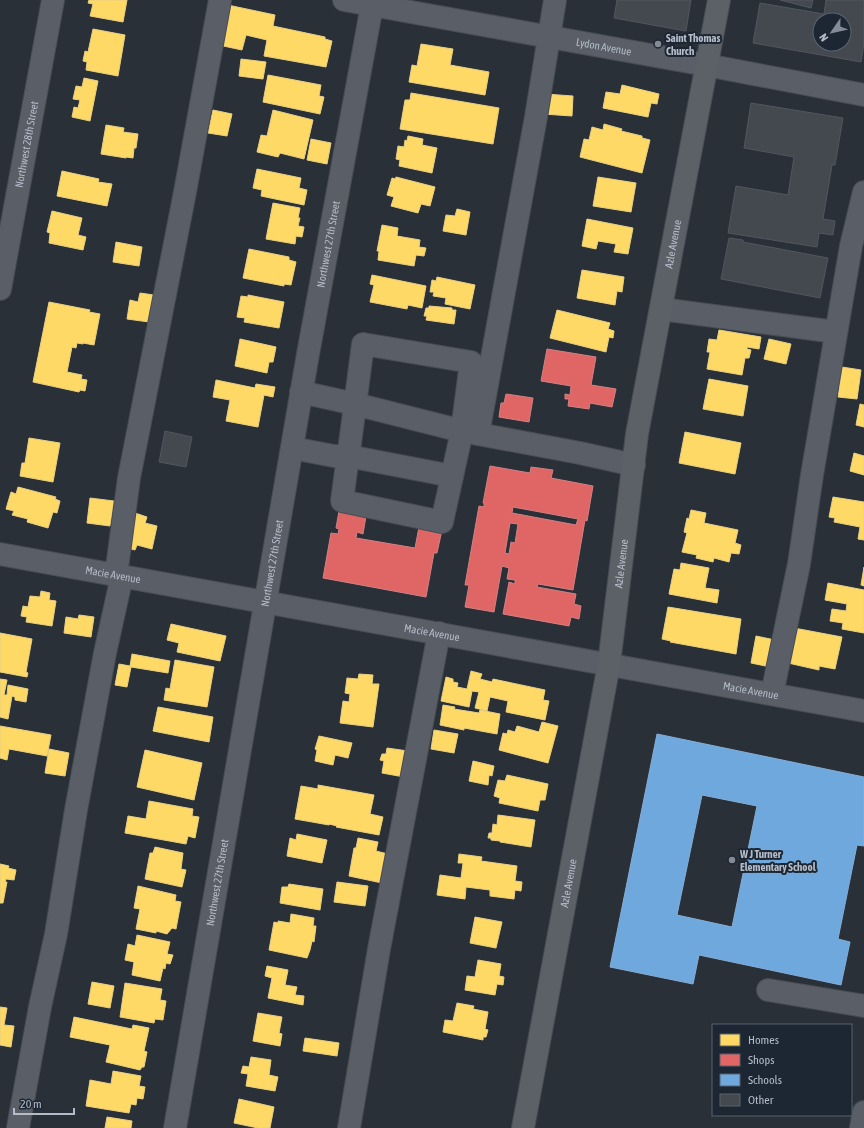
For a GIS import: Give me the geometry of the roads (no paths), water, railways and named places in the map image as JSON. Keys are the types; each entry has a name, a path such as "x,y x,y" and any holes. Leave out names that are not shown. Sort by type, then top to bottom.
{"main road":[{"name":"Azle Avenue","path":"523,1128 609,664 638,434 719,0"}],"street":[{"name":"Northwest 28th Street","path":"0,289 53,0"},
{"path":"18,1128 40,1007 56,934 76,810 119,575 130,478 220,0"},
{"name":"Lydon Avenue","path":"344,0 373,3 864,95"},
{"path":"470,432 471,362 363,344 342,501 442,522 452,476 470,432 536,117 555,0"},
{"name":"Northwest 27th Street","path":"175,1128 301,392 373,3"},
{"path":"772,694 800,564 813,467 836,332 851,246 864,192"},
{"path":"661,309 836,332"},
{"path":"301,392 470,432 634,465"},
{"path":"292,448 334,456 348,456 452,476"},
{"name":"Macie Avenue","path":"0,554 864,711"},
{"path":"349,1128 379,948 439,633"},
{"path":"768,990 864,1006"},
{"path":"852,1101 864,1103"},
{"path":"861,1128 864,1112"}],"place":[{"name":"Saint Thomas Church","path":"658,44"},
{"name":"W J Turner Elementary School","path":"732,860"}]}
